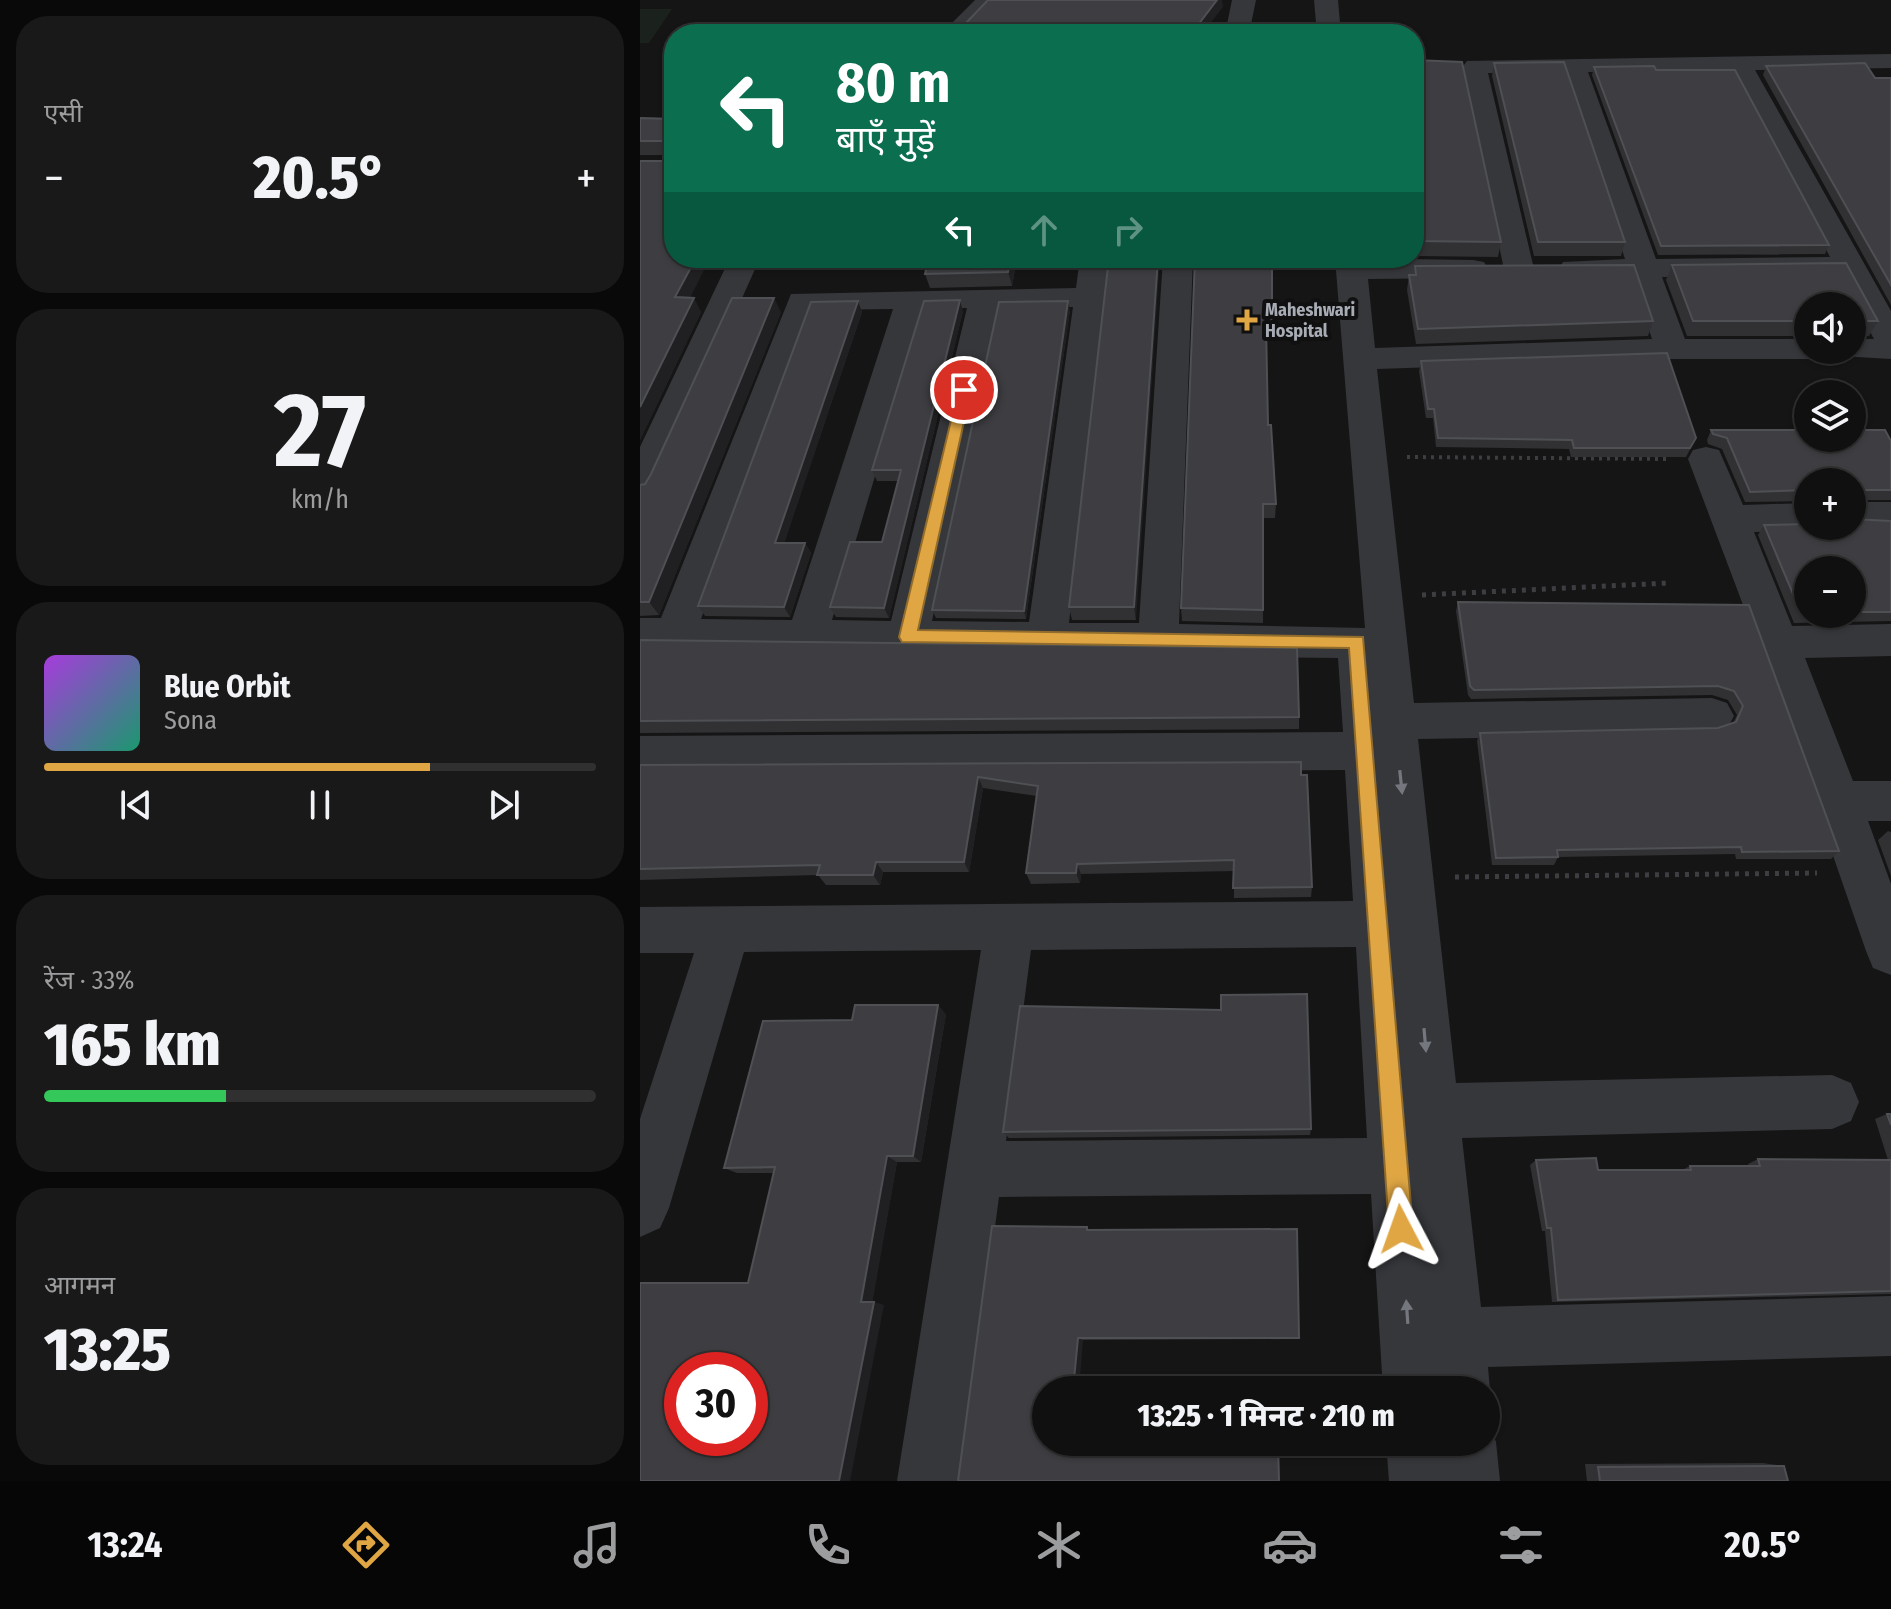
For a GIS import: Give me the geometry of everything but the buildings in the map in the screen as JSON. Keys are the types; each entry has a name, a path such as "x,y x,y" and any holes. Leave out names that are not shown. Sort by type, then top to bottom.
{"street":[{"path":"963,24 988,0"},
{"path":"1239,24 1244,0"},
{"path":"1309,0 1311,24"},
{"path":"1326,0 1328,24"},
{"path":"1739,63 1850,266 1891,380"},
{"path":"1445,66 1739,63 1887,66"},
{"path":"1573,65 1669,340"},
{"path":"1476,66 1474,69 1519,269"},
{"path":"1424,265 1519,269 1850,266"},
{"path":"640,486 740,268"},
{"path":"1047,638 1094,268"},
{"path":"1158,640 1177,268"},
{"path":"1343,268 1357,642 1380,736 1401,909 1432,1111 1456,1364 1891,1326"},
{"path":"1344,268 1360,359 1382,596 1380,736"},
{"path":"1090,297 802,301 658,634 1357,642"},
{"path":"908,637 985,298"},
{"path":"807,636 912,299"},
{"path":"1360,359 1669,340 1794,348"},
{"path":"1706,459 1779,643 1891,951"},
{"path":"1866,516 1891,516"},
{"path":"1731,519 1794,517"},
{"path":"1779,643 1891,640"},
{"path":"640,755 1380,736 1712,716"},
{"path":"1836,801 1891,801"},
{"path":"640,930 1010,926 1401,909"},
{"path":"1401,909 1396,1166 1413,1376"},
{"path":"929,1481 1010,926"},
{"path":"640,1208 726,929"},
{"path":"1432,1111 1832,1102"},
{"path":"975,1169 1396,1166"},
{"path":"1419,1456 1421,1481"},
{"path":"1465,1456 1468,1481"}],"path":[{"path":"1369,458 1706,459"},
{"path":"1382,596 1669,583"},
{"path":"1401,909 1862,873"}],"shaded area":[{"path":"640,9 672,9 649,43 640,43"}],"place":[{"name":"Maheshwari Hospital","path":"1247,320"}],"route":[{"path":"964,390 908,637 1357,642 1401,1229"}]}
